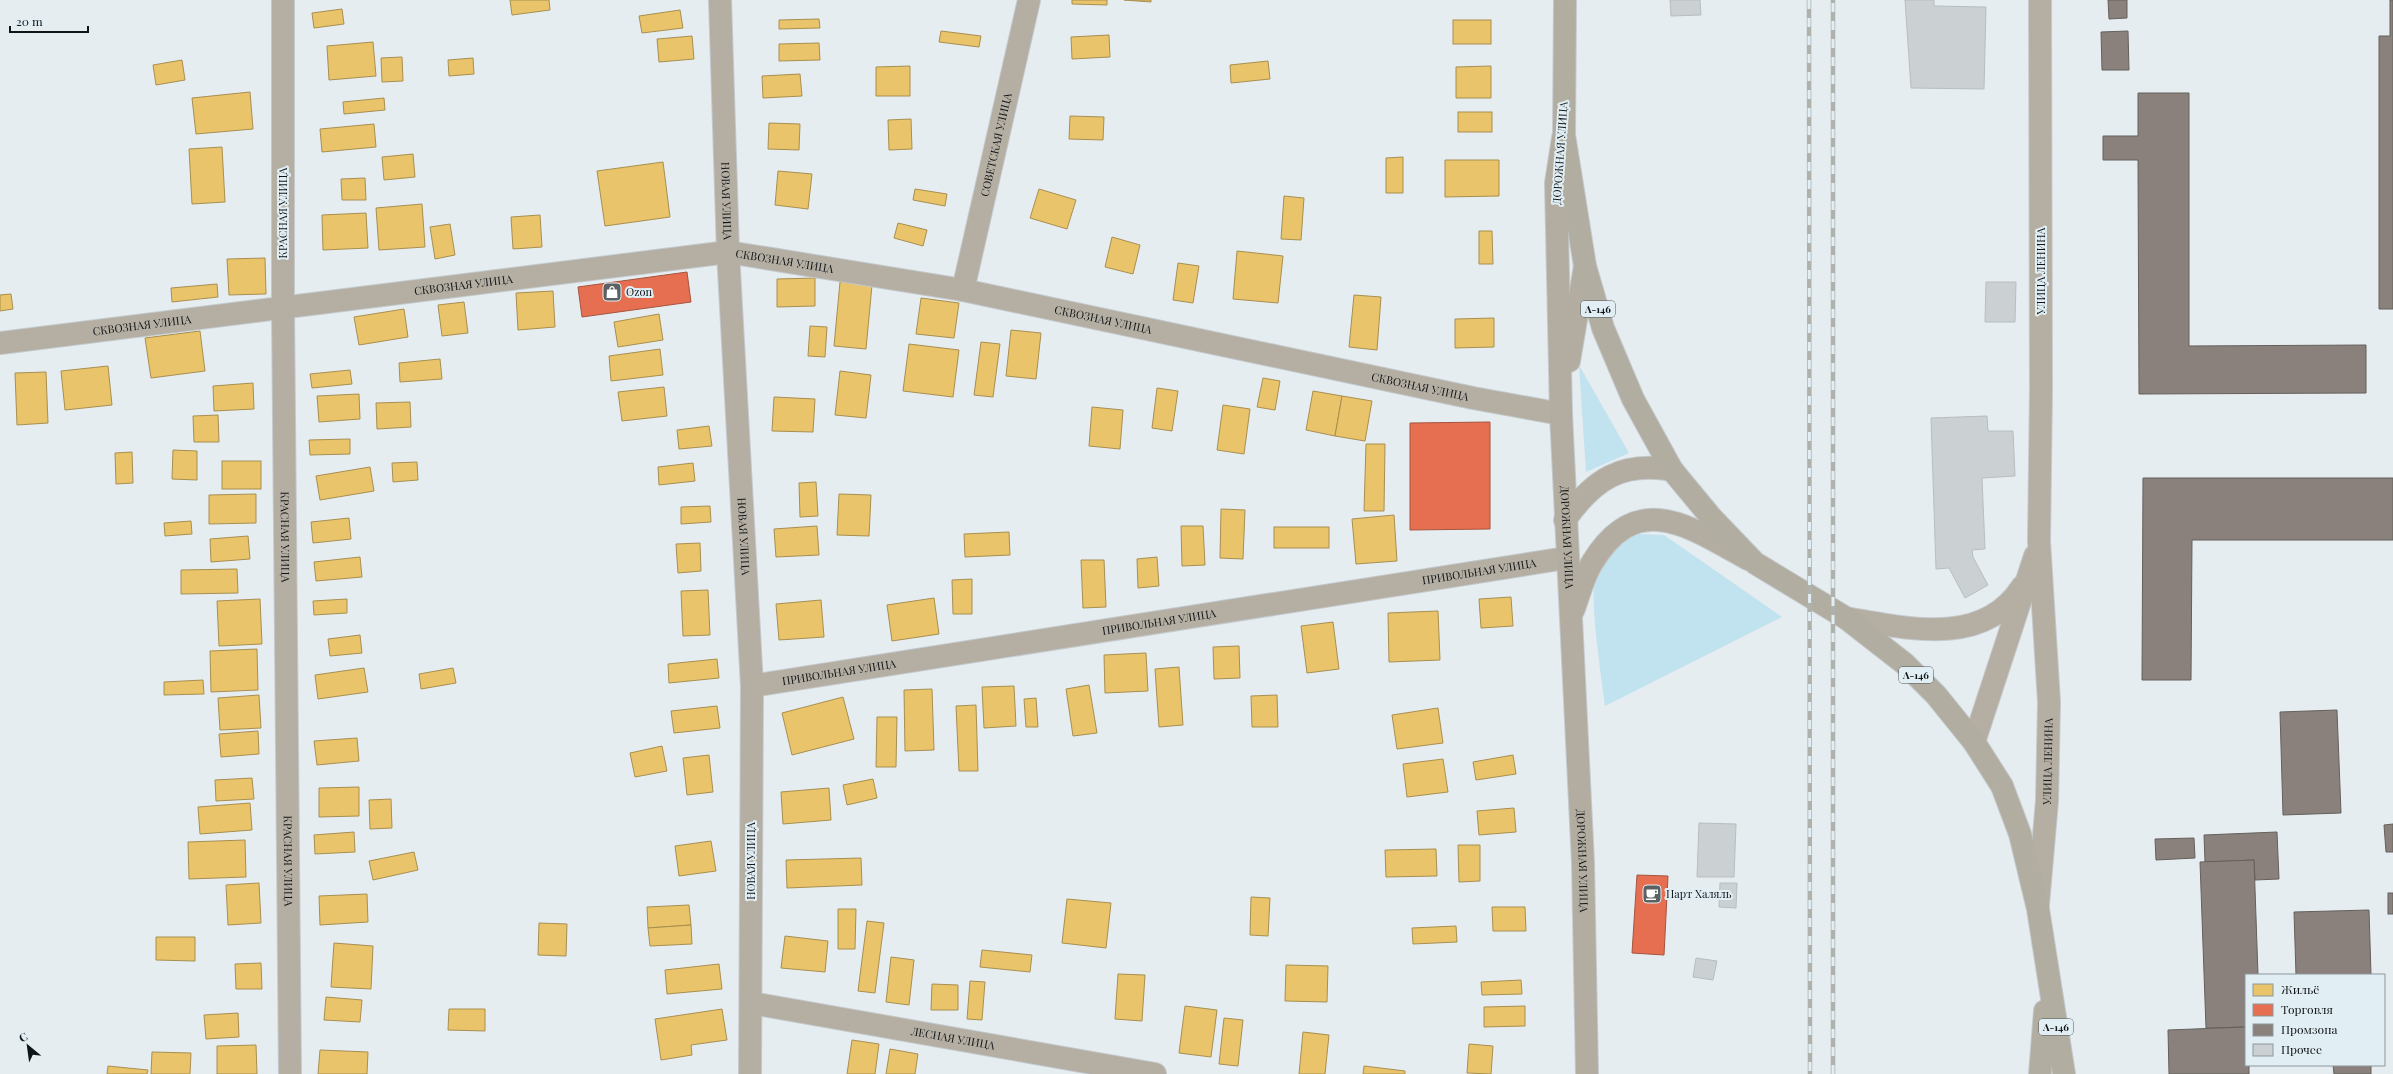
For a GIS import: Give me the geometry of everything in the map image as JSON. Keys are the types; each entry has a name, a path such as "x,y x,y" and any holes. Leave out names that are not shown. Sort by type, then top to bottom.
{"main road":[{"name":"ДОРОЖНАЯ УЛИЦА","path":"1565,0 1564,135 1556,183 1566,558 1583,864 1587,1074"},
{"name":"А-146","path":"1564,135 1585,266 1603,328 1633,399 1672,470 1710,516 1756,563 1846,618 1905,664 1936,695 1974,742 2002,786 2020,834 2038,909"},
{"path":"1561,414 1585,266"},
{"path":"1565,520 1580,498 1601,481 1626,470 1653,466 1672,470"},
{"path":"1570,620 1591,564 1610,537 1633,522 1664,519 1692,528 1756,563"},
{"name":"УЛИЦА ЛЕНИНА","path":"2038,909 2064,1074"},
{"name":"УЛИЦА ЛЕНИНА","path":"2040,1074 2048,980"}],"street":[{"name":"КРАСНАЯ УЛИЦА","path":"283,0 283,309 290,1074"},
{"name":"НОВАЯ УЛИЦА","path":"720,0 728,252 752,686 750,1074"},
{"name":"СОВЕТСКАЯ УЛИЦА","path":"963,290 1029,0"},
{"name":"УЛИЦА ЛЕНИНА","path":"2038,909 2047,801 2049,702 2040,541 2042,390 2040,0"},
{"name":"СКВОЗНАЯ УЛИЦА","path":"0,343 283,309 728,252 963,290 1473,398 1561,414"},
{"name":"УЛИЦА ЛЕНИНА","path":"1974,742 2040,541"},
{"name":"ПРИВОЛЬНАЯ УЛИЦА","path":"752,686 1566,558"},
{"name":"УЛИЦА ЛЕНИНА","path":"1846,618 1933,630 1972,625 2001,611 2012,602 2030,575"},
{"name":"ЛЕСНАЯ УЛИЦА","path":"751,1003 1155,1074"}],"shaded area":[{"path":"1579,365 1629,453 1586,472"},
{"path":"1637,534 1664,535 1782,617 1605,706 1595,617 1594,583 1596,573 1608,555"}],"building: Жильё":[{"path":"510,0 549,0 550,10 512,15"},
{"path":"1072,0 1107,0 1107,5 1072,4"},
{"path":"1124,0 1151,0 1151,2"},
{"path":"342,9 344,24 314,28 312,13"},
{"path":"680,10 683,28 642,33 639,16"},
{"path":"819,19 820,28 779,29 779,20"},
{"path":"1453,20 1491,20 1491,44 1453,44"},
{"path":"941,31 981,36 979,47 939,42"},
{"path":"1109,35 1110,57 1072,59 1071,37"},
{"path":"692,36 694,59 659,62 657,39"},
{"path":"373,42 376,76 329,80 327,46"},
{"path":"819,43 820,60 779,61 779,44"},
{"path":"402,57 403,81 382,82 381,58"},
{"path":"473,58 474,74 449,76 448,60"},
{"path":"182,60 185,80 156,85 153,65"},
{"path":"1268,61 1270,79 1231,83 1230,65"},
{"path":"910,66 910,96 876,96 876,67"},
{"path":"1491,66 1491,98 1456,98 1456,67"},
{"path":"800,74 802,96 763,98 762,76"},
{"path":"250,92 253,129 196,134 192,98"},
{"path":"384,98 385,110 344,114 343,102"},
{"path":"1458,112 1492,112 1492,132 1458,132"},
{"path":"1070,116 1104,117 1103,140 1069,139"},
{"path":"911,119 912,149 889,150 888,120"},
{"path":"769,123 800,124 799,150 768,149"},
{"path":"374,124 376,147 322,152 320,129"},
{"path":"222,147 225,202 192,204 189,149"},
{"path":"413,154 415,177 384,180 382,157"},
{"path":"1403,157 1403,193 1386,193 1386,158"},
{"path":"1445,160 1499,160 1499,196 1445,197"},
{"path":"663,162 670,217 605,226 597,171"},
{"path":"778,171 812,174 808,209 775,205"},
{"path":"365,178 366,200 342,200 341,179"},
{"path":"915,189 947,194 945,206 913,200"},
{"path":"1039,189 1076,200 1067,229 1030,218"},
{"path":"1284,196 1304,198 1301,240 1281,239"},
{"path":"422,204 425,247 379,250 376,208"},
{"path":"366,213 368,248 323,250 322,215"},
{"path":"540,215 542,247 513,249 511,217"},
{"path":"898,223 927,230 923,246 894,238"},
{"path":"450,224 455,255 435,259 430,227"},
{"path":"1479,231 1492,231 1493,264 1479,264"},
{"path":"1112,237 1140,245 1133,274 1105,267"},
{"path":"1237,251 1283,256 1278,303 1233,299"},
{"path":"265,258 266,294 229,295 227,259"},
{"path":"1178,263 1199,266 1193,303 1173,300"},
{"path":"815,278 815,306 777,307 777,279"},
{"path":"840,282 872,285 866,349 834,346"},
{"path":"217,284 218,297 172,302 171,288"},
{"path":"553,291 555,327 518,330 516,293"},
{"path":"11,294 13,309 0,311 0,295"},
{"path":"1354,295 1381,297 1377,350 1349,347"},
{"path":"921,298 959,303 954,338 916,334"},
{"path":"464,302 468,333 442,336 438,305"},
{"path":"404,309 408,337 359,345 354,317"},
{"path":"659,314 663,340 618,347 614,322"},
{"path":"1494,318 1494,347 1455,348 1455,319"},
{"path":"810,326 827,327 825,357 808,356"},
{"path":"1011,330 1041,333 1036,379 1006,376"},
{"path":"200,331 205,371 151,378 145,338"},
{"path":"981,342 1000,344 993,397 974,395"},
{"path":"909,344 959,350 953,397 903,391"},
{"path":"660,349 663,375 611,381 609,356"},
{"path":"440,359 442,379 400,382 399,363"},
{"path":"108,366 112,405 65,410 61,371"},
{"path":"350,370 352,384 312,388 310,374"},
{"path":"840,371 871,375 866,418 835,415"},
{"path":"46,372 48,423 17,425 15,373"},
{"path":"1263,378 1280,381 1275,410 1257,407"},
{"path":"253,383 254,409 214,411 213,386"},
{"path":"664,387 667,416 622,421 618,392"},
{"path":"1157,388 1178,391 1172,431 1152,428"},
{"path":"1313,391 1342,396 1335,436 1306,430"},
{"path":"359,394 360,419 319,422 317,396"},
{"path":"1342,396 1372,401 1365,441 1335,436"},
{"path":"774,397 815,399 813,432 772,431"},
{"path":"410,402 411,427 377,429 376,403"},
{"path":"1223,405 1250,409 1244,454 1217,450"},
{"path":"1092,407 1123,410 1120,449 1089,446"},
{"path":"218,415 219,442 194,442 193,416"},
{"path":"709,426 712,446 679,449 677,430"},
{"path":"350,439 350,454 310,455 309,440"},
{"path":"1366,444 1385,444 1384,511 1364,511"},
{"path":"173,450 197,451 197,480 172,479"},
{"path":"132,452 133,483 116,484 115,453"},
{"path":"222,461 261,461 261,489 222,489"},
{"path":"417,462 418,480 393,482 392,463"},
{"path":"693,463 695,481 659,485 658,467"},
{"path":"370,467 374,491 320,500 316,476"},
{"path":"816,482 818,516 800,517 799,483"},
{"path":"256,494 256,523 209,524 209,495"},
{"path":"839,494 871,495 869,536 837,535"},
{"path":"710,506 711,522 681,524 681,507"},
{"path":"1221,509 1245,510 1243,559 1220,558"},
{"path":"1394,515 1397,561 1356,564 1352,519"},
{"path":"349,518 351,539 313,543 311,522"},
{"path":"191,521 192,534 165,536 164,523"},
{"path":"817,526 819,555 776,557 774,529"},
{"path":"1181,526 1203,526 1205,565 1182,566"},
{"path":"1274,527 1329,527 1329,548 1274,548"},
{"path":"1009,532 1010,555 965,557 964,534"},
{"path":"248,536 250,559 211,562 210,539"},
{"path":"700,543 701,571 678,573 676,544"},
{"path":"360,557 362,577 316,581 314,562"},
{"path":"1157,557 1159,586 1138,588 1137,559"},
{"path":"1081,560 1104,560 1106,607 1083,608"},
{"path":"237,569 238,593 181,594 181,570"},
{"path":"972,579 972,614 953,614 952,580"},
{"path":"708,590 710,635 683,636 681,591"},
{"path":"1511,597 1513,626 1481,628 1479,599"},
{"path":"934,598 939,634 892,641 887,605"},
{"path":"260,599 262,644 219,646 217,601"},
{"path":"347,599 347,613 314,615 313,601"},
{"path":"821,600 824,637 779,640 776,604"},
{"path":"1438,611 1440,660 1389,662 1388,613"},
{"path":"1333,622 1339,669 1307,673 1301,626"},
{"path":"360,635 362,653 330,656 328,639"},
{"path":"1239,646 1240,678 1214,679 1213,647"},
{"path":"257,649 258,690 211,692 210,651"},
{"path":"1146,653 1148,691 1105,693 1104,655"},
{"path":"717,659 719,678 669,683 668,664"},
{"path":"1179,667 1183,725 1159,727 1155,669"},
{"path":"364,668 368,692 318,699 315,675"},
{"path":"453,668 456,683 421,689 419,674"},
{"path":"203,680 204,694 164,695 164,682"},
{"path":"1089,685 1097,733 1073,736 1066,689"},
{"path":"1014,686 1016,726 984,728 982,687"},
{"path":"932,689 934,750 905,751 904,690"},
{"path":"259,695 261,728 220,730 218,698"},
{"path":"1277,695 1278,727 1252,727 1251,696"},
{"path":"843,697 854,739 792,755 782,713"},
{"path":"1036,698 1038,727 1026,727 1024,699"},
{"path":"976,705 978,771 959,771 956,706"},
{"path":"717,706 720,728 674,733 671,711"},
{"path":"1438,708 1443,743 1397,749 1392,715"},
{"path":"877,717 897,717 896,767 876,767"},
{"path":"258,731 259,754 221,757 219,734"},
{"path":"357,738 359,761 317,765 314,741"},
{"path":"662,746 667,771 635,777 630,753"},
{"path":"709,755 713,792 687,795 683,758"},
{"path":"1513,755 1516,774 1476,780 1473,762"},
{"path":"1443,759 1448,792 1407,797 1403,764"},
{"path":"252,778 254,799 216,801 215,780"},
{"path":"873,779 877,798 847,805 843,785"},
{"path":"359,787 359,816 319,817 319,788"},
{"path":"829,788 831,820 783,824 781,792"},
{"path":"391,799 392,828 370,829 369,800"},
{"path":"250,803 252,830 200,834 198,807"},
{"path":"1514,808 1516,832 1479,835 1477,811"},
{"path":"354,832 355,852 315,854 314,835"},
{"path":"245,840 246,877 189,879 188,842"},
{"path":"711,841 716,871 679,876 675,846"},
{"path":"1458,845 1480,845 1480,881 1459,882"},
{"path":"1436,849 1437,876 1386,877 1385,850"},
{"path":"414,852 418,870 373,880 369,861"},
{"path":"861,858 862,885 787,888 786,860"},
{"path":"259,883 261,923 228,925 226,885"},
{"path":"367,894 368,922 320,925 319,896"},
{"path":"1251,897 1270,898 1268,936 1250,935"},
{"path":"1067,899 1111,903 1106,948 1062,943"},
{"path":"689,905 691,925 648,928 647,907"},
{"path":"1492,907 1525,907 1526,931 1493,931"},
{"path":"838,909 856,909 855,949 838,949"},
{"path":"867,921 884,923 875,993 858,991"},
{"path":"539,923 567,924 566,956 538,955"},
{"path":"691,925 692,944 650,946 648,928"},
{"path":"1456,926 1457,942 1413,944 1412,928"},
{"path":"785,936 828,941 825,972 781,968"},
{"path":"156,937 195,937 195,961 156,960"},
{"path":"334,943 373,946 371,989 331,987"},
{"path":"982,950 1032,955 1030,972 980,967"},
{"path":"891,957 914,960 909,1005 886,1002"},
{"path":"261,963 262,989 236,989 235,964"},
{"path":"719,964 722,989 667,994 665,970"},
{"path":"1286,965 1328,966 1327,1002 1285,1001"},
{"path":"1118,974 1145,975 1142,1021 1115,1019"},
{"path":"1521,980 1522,994 1482,995 1481,982"},
{"path":"970,981 985,982 982,1020 967,1019"},
{"path":"932,984 958,985 958,1010 931,1010"},
{"path":"326,997 362,1000 360,1022 324,1020"},
{"path":"1185,1006 1217,1010 1211,1057 1179,1053"},
{"path":"1525,1006 1525,1026 1484,1027 1484,1007"},
{"path":"449,1009 485,1009 485,1031 448,1030"},
{"path":"722,1009 727,1040 691,1045 692,1055 661,1060 655,1019"},
{"path":"238,1013 239,1037 206,1039 204,1015"},
{"path":"1224,1018 1243,1020 1238,1066 1219,1064"},
{"path":"1303,1032 1329,1035 1325,1074 1299,1074"},
{"path":"852,1040 879,1044 875,1074 847,1074"},
{"path":"1469,1044 1493,1046 1491,1074 1467,1073"},
{"path":"256,1045 257,1074 217,1074 217,1046"},
{"path":"890,1049 918,1054 915,1074 886,1074"},
{"path":"320,1050 368,1052 367,1074 318,1074"},
{"path":"152,1052 191,1053 190,1074 151,1074"},
{"path":"108,1066 148,1070 147,1074 107,1074"},
{"path":"1364,1066 1405,1071 1405,1074 1363,1074"}],"building: Торговля":[{"path":"687,272 691,302 582,317 578,287"},
{"path":"1490,422 1490,529 1410,530 1410,423"},
{"path":"1637,875 1668,876 1664,955 1632,953"}],"building: Промзона":[{"path":"2108,0 2127,0 2127,18 2109,19"},
{"path":"2390,0 2393,0 2393,309 2379,309 2379,36 2390,36"},
{"path":"2128,31 2129,70 2102,70 2101,32"},
{"path":"2138,93 2189,93 2189,346 2366,345 2366,393 2139,394 2138,160 2103,160 2103,136 2138,136"},
{"path":"2143,478 2393,478 2393,540 2192,540 2191,680 2142,680"},
{"path":"2337,710 2341,813 2283,815 2280,712"},
{"path":"2393,824 2393,852 2386,852 2384,825"},
{"path":"2277,832 2279,879 2255,880 2254,860 2205,862 2204,835"},
{"path":"2194,838 2195,858 2156,860 2155,839"},
{"path":"2254,860 2258,974 2245,974 2245,1027 2206,1028 2200,862"},
{"path":"2388,893 2393,893 2393,914 2388,914"},
{"path":"2369,910 2371,974 2296,974 2294,912"},
{"path":"2245,1027 2245,1066 2249,1066 2249,1074 2169,1074 2168,1030"},
{"path":"2333,1066 2371,1066 2371,1074 2334,1074"}],"building: Прочее":[{"path":"1670,0 1700,0 1701,15 1671,16"},
{"path":"1905,0 1934,0 1934,6 1986,7 1984,89 1911,88"},
{"path":"1986,282 2016,282 2015,322 1985,322"},
{"path":"1987,416 1988,431 2013,431 2015,476 1982,478 1985,549 1972,550 1973,557 1988,585 1965,598 1949,568 1936,569 1931,418"},
{"path":"1699,823 1736,824 1734,877 1697,877"},
{"path":"1720,883 1737,883 1736,908 1719,907"},
{"path":"1696,958 1717,961 1713,980 1693,977"}],"railway":[{"path":"1809,0 1810,1074"},
{"path":"1833,0 1833,1074"}],"place":[{"name":"Ozon","path":"612,292"},
{"name":"Нарт Халяль","path":"1652,894"}]}
